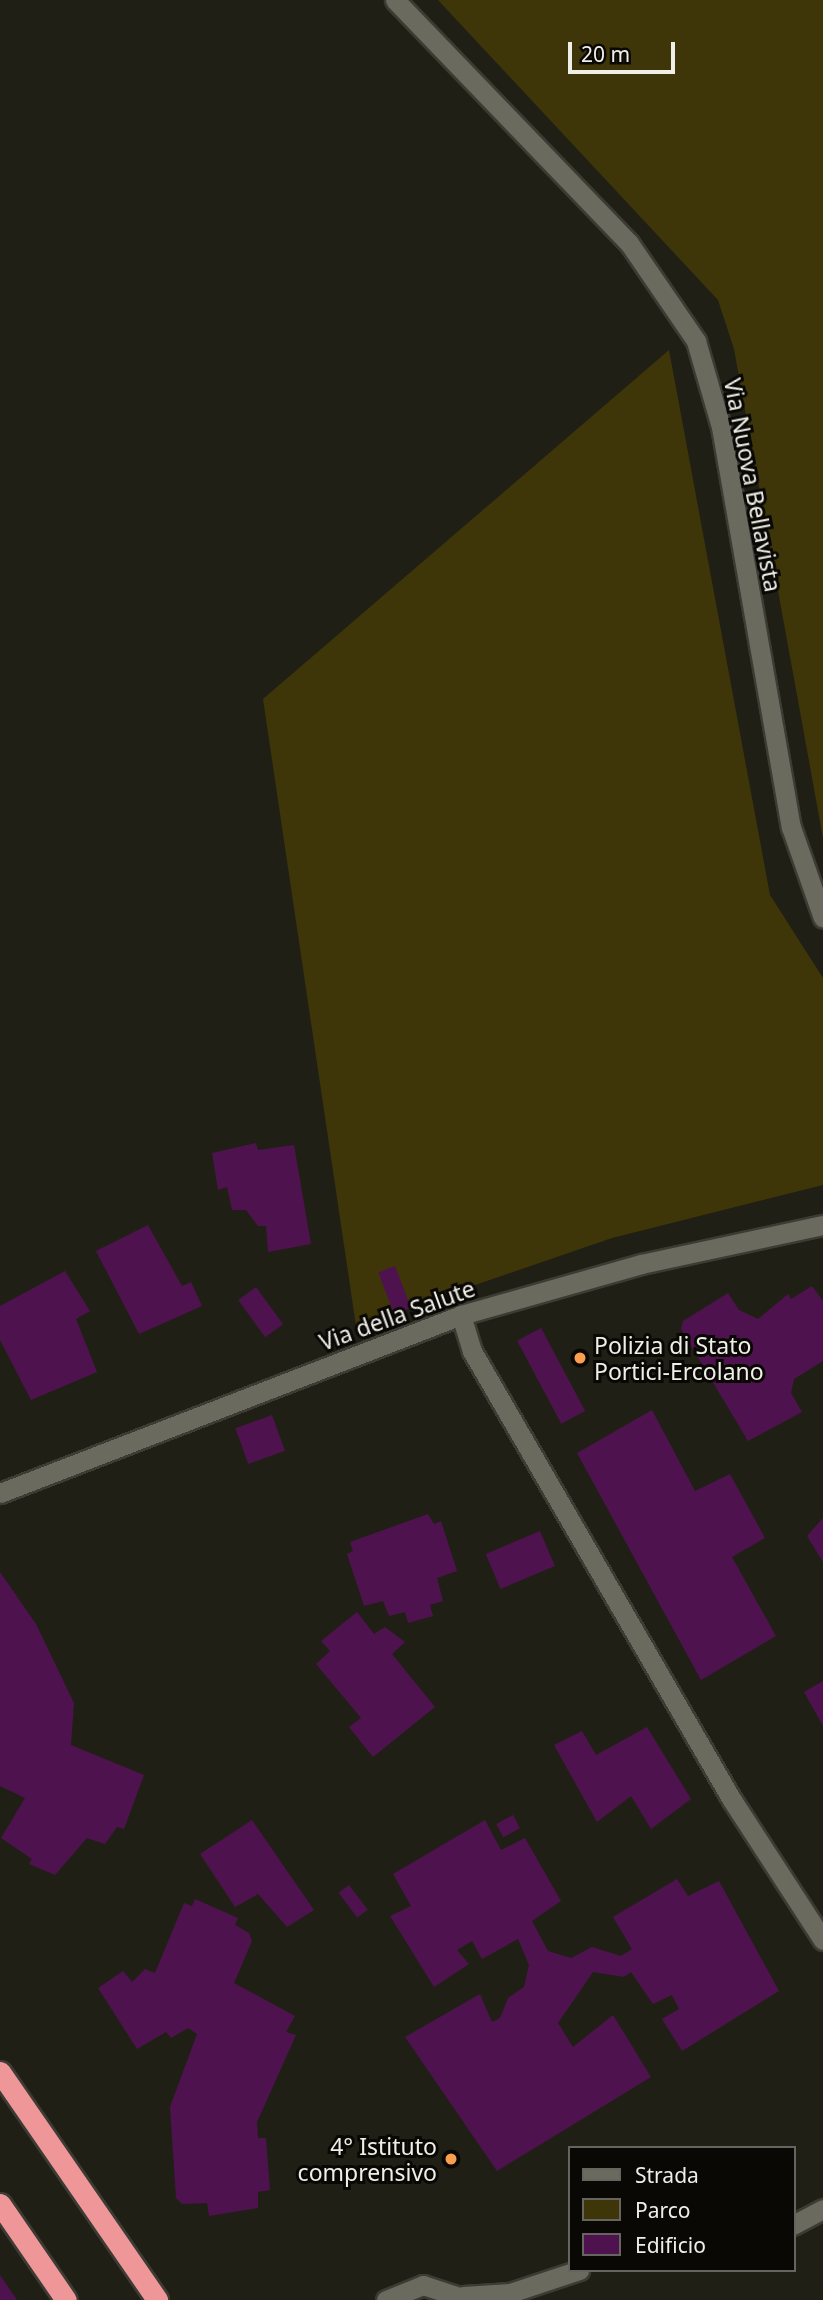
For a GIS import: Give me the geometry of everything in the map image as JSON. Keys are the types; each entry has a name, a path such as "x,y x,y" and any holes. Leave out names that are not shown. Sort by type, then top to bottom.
{"highway":[{"path":"0,2072 157,2300"},
{"path":"0,2204 66,2300"}],"street":[{"name":"Via Nuova Bellavista","path":"395,0 629,243 696,341 721,427 791,827 823,918"},
{"name":"Via della Salute","path":"0,1493 461,1315 641,1264 823,1225"},
{"path":"461,1315 472,1351 684,1717 823,1940"},
{"path":"795,2224 823,2209"},
{"path":"386,2300 423,2285 466,2298 510,2293 573,2272"}],"green space":[{"path":"438,0 823,0 823,838 734,349 718,300"},
{"path":"669,350 770,895 823,978 823,1185 612,1238 356,1326 263,699"}],"building":[{"path":"256,1143 258,1150 294,1145 311,1244 268,1252 266,1226 258,1226 246,1210 232,1210 227,1187 218,1190 212,1153"},
{"path":"148,1225 182,1286 191,1282 202,1306 139,1334 96,1251"},
{"path":"395,1266 411,1308 394,1314 378,1272"},
{"path":"65,1271 90,1311 76,1319 97,1372 31,1400 0,1340 0,1306"},
{"path":"812,1286 823,1301 823,1361 794,1379 791,1393 802,1412 748,1441 681,1329 683,1321 728,1293 739,1310 758,1319 788,1294 791,1299"},
{"path":"256,1287 283,1324 265,1337 238,1300"},
{"path":"541,1328 585,1411 561,1424 517,1341"},
{"path":"652,1410 695,1491 730,1474 765,1538 732,1557 776,1636 701,1680 577,1453"},
{"path":"272,1415 285,1451 248,1464 235,1428"},
{"path":"428,1514 434,1524 441,1521 457,1571 437,1578 443,1601 430,1605 433,1616 408,1623 405,1612 389,1616 383,1601 364,1606 347,1554 353,1551 350,1542"},
{"path":"823,1518 823,1562 807,1536"},
{"path":"540,1531 555,1566 501,1589 486,1554"},
{"path":"0,1572 36,1624 74,1703 71,1745 144,1775 124,1829 117,1827 105,1844 87,1838 55,1875 29,1864 32,1859 1,1838 25,1798 0,1786"},
{"path":"357,1612 374,1634 385,1627 405,1642 392,1654 435,1707 373,1757 349,1727 361,1718 316,1664 330,1651 321,1641"},
{"path":"823,1681 823,1726 804,1692"},
{"path":"647,1727 691,1799 651,1829 631,1796 597,1822 554,1745 582,1731 596,1755"},
{"path":"513,1815 520,1828 503,1837 496,1824"},
{"path":"252,1820 314,1910 287,1927 258,1894 235,1907 200,1854"},
{"path":"485,1820 501,1850 525,1838 561,1901 532,1921 548,1951 571,1958 592,1947 621,1956 632,1949 613,1917 677,1879 688,1896 719,1881 779,1991 682,2051 662,2019 679,2009 672,1995 653,2004 631,1972 624,1977 593,1972 558,2023 573,2047 613,2015 651,2077 497,2171 405,2037 480,1994 492,2022 500,2018 508,1998 524,1987 529,1965 518,1939 482,1959 472,1941 457,1950 469,1964 434,1987 390,1916 411,1906 393,1874"},
{"path":"349,1885 368,1910 357,1918 339,1893"},
{"path":"195,1899 238,1918 235,1925 249,1933 252,1941 234,1983 295,2016 286,2032 296,2035 257,2122 258,2138 266,2138 270,2190 258,2192 258,2208 209,2216 207,2203 182,2204 176,2198 170,2107 197,2034 188,2028 171,2038 166,2032 137,2049 98,1988 123,1971 132,1982 145,1969 155,1973 184,1903 192,1906"},
{"path":"0,2275 17,2300 0,2300"}],"place":[{"name":"Polizia di Stato Portici-Ercolano","path":"580,1358"},
{"name":"4° Istituto comprensivo","path":"451,2159"}]}
